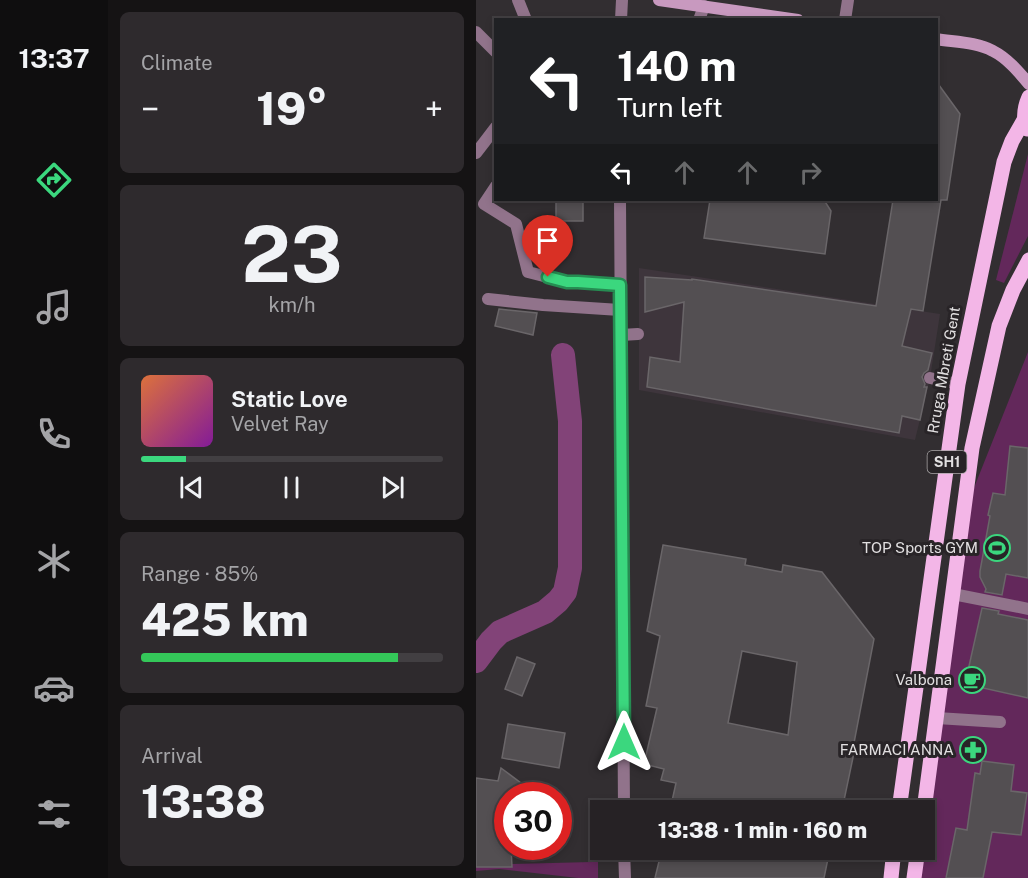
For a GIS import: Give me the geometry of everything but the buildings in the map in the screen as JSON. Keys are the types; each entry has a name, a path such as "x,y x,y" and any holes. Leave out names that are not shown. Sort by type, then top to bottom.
{"main road":[{"path":"659,0 704,6 723,4 789,18"},
{"path":"938,39 992,50 1015,68 1028,84"},
{"name":"Rruga Mbreti Gent","path":"900,800 958,384 1004,162 1012,141 1026,127 1024,109 1028,97"},
{"name":"SH1","path":"925,800 972,448 999,326 1028,260"},
{"path":"891,878 893,860"},
{"path":"914,878 916,860"}],"street":[{"path":"518,0 525,18"},
{"path":"621,18 622,0"},
{"path":"845,18 848,0"},
{"path":"700,18 704,6"},
{"path":"476,32 494,50"},
{"path":"476,153 494,130"},
{"path":"494,189 484,204 516,224 528,272 567,282 620,285"},
{"path":"620,201 624,800"},
{"path":"488,299 620,310"},
{"path":"620,334 638,334"},
{"path":"930,378 958,384"},
{"path":"953,594 1028,609"},
{"path":"937,718 1000,722"},
{"path":"624,860 625,878"}],"shaded area":[{"path":"1028,154 1028,236 1004,283 996,280"},
{"path":"639,268 940,314 930,378 915,440 639,390"},
{"path":"1028,352 1028,878 915,878 921,860 935,860 935,800 925,800 960,523"},
{"path":"592,860 598,860 598,878 578,878 499,869 476,871 476,867 512,867 512,864 592,862"}],"waterway":[{"path":"476,661 500,632 545,612 565,592 570,568 570,421 563,355"}],"place":[{"name":"TOP Sports GYM","path":"997,548"},
{"name":"Valbona","path":"972,680"},
{"name":"FARMACI ANNA","path":"973,750"}],"route":[{"path":"548,277 567,282 620,285 624,742"}]}
